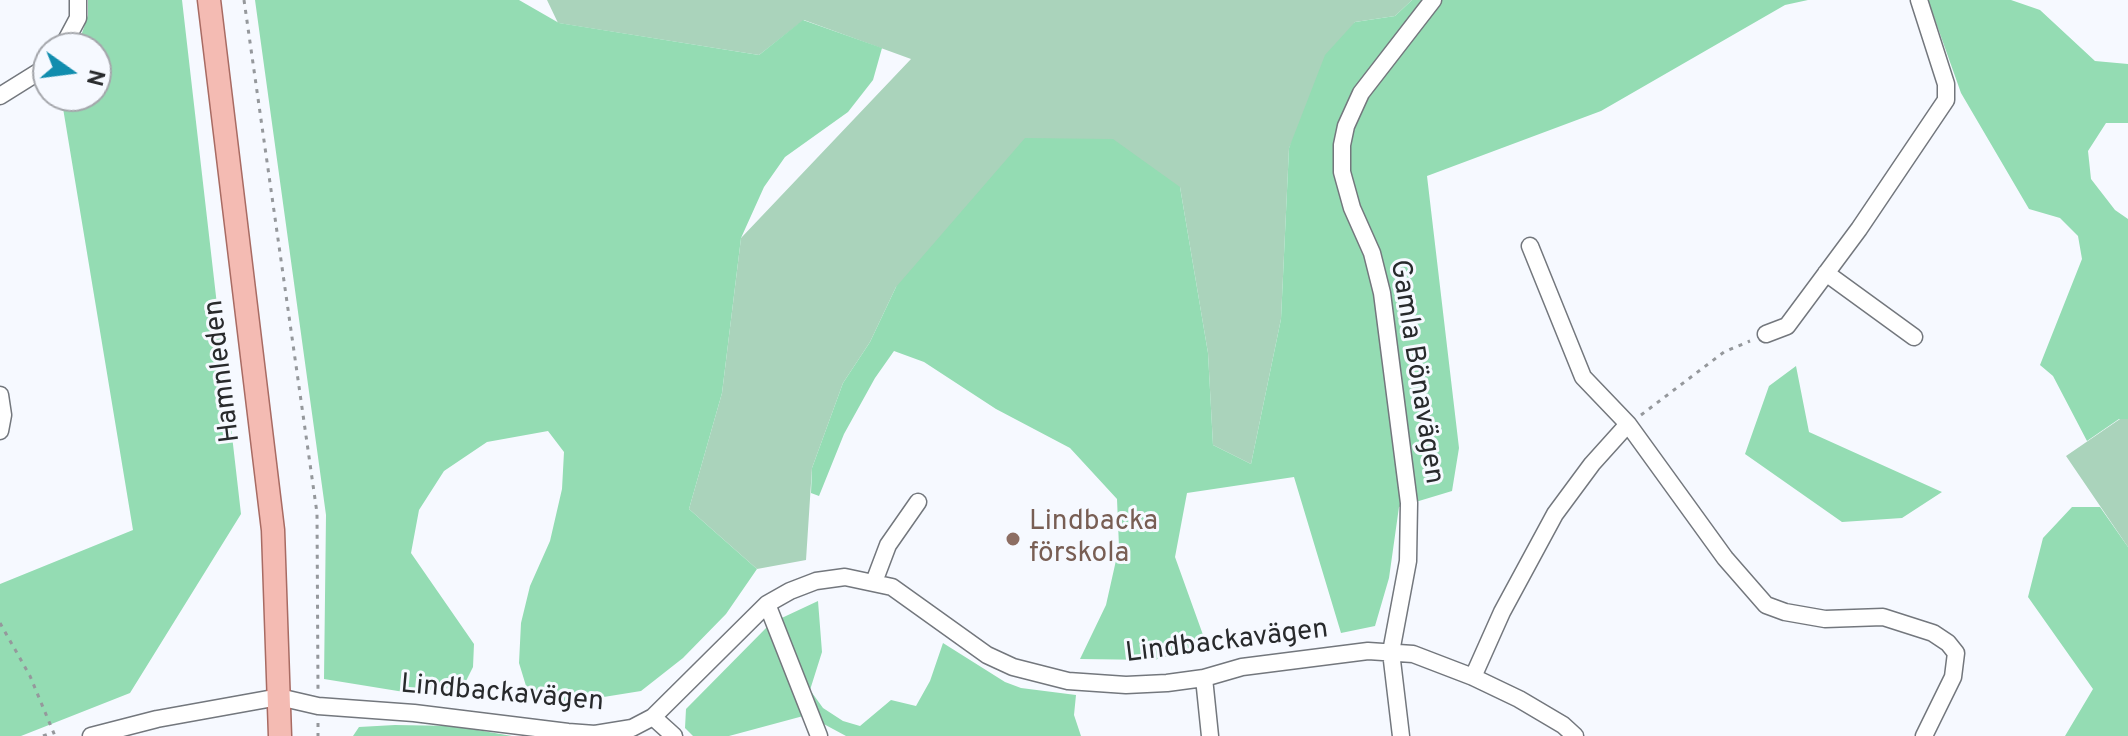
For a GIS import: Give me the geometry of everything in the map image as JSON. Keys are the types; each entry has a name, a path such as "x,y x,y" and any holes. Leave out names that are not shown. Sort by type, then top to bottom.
{"main road":[{"name":"Hamnleden","path":"209,0 273,530 280,736"}],"street":[{"path":"71,32 78,18 78,0"},
{"name":"Gamla Bönavägen","path":"1401,736 1391,652 1408,561 1409,503 1382,293 1372,253 1342,172 1342,145 1346,126 1361,93 1433,0"},
{"path":"1766,334 1787,326 1946,100 1946,84 1919,0"},
{"path":"0,96 32,76"},
{"path":"1530,246 1583,377 1628,424 1725,558 1766,605 1785,612 1825,619 1883,617 1933,633 1948,643 1956,653 1953,677 1924,736"},
{"path":"1826,273 1914,337"},
{"path":"0,395 3,415 0,431"},
{"path":"1473,677 1502,612 1555,514 1592,464 1628,424"},
{"path":"874,582 888,545 918,502"},
{"name":"Lindbackavägen","path":"279,697 318,706 414,713 595,734 632,728 653,717 767,604 816,581 845,577 892,587 972,647 1024,670 1068,681 1126,685 1204,678 1242,667 1368,651 1413,654 1473,677 1563,725 1575,736"},
{"path":"767,604 819,736"},
{"path":"1204,678 1210,736"},
{"path":"91,736 157,719 279,697"},
{"path":"653,717 674,736"}],"path":[{"path":"244,0 317,513 318,689 330,691"},
{"path":"1628,424 1724,352 1766,334"},
{"path":"0,623 15,645 55,734 43,736"}],"green space":[{"path":"88,0 182,0 241,514 130,693 21,736 0,736 0,584 133,530 64,112 112,112 112,32 82,32 88,15"},
{"path":"255,0 519,0 559,23 759,55 803,20 882,48 873,80 848,112 785,157 764,187 741,238 722,393 689,509 757,569 726,614 683,658 641,691 560,704 530,699 519,663 521,623 530,586 550,541 562,489 564,452 548,431 487,442 444,471 419,510 411,553 474,644 473,667 463,687 404,692 324,679 326,515"},
{"path":"547,0 1412,0 1395,16 1355,22 1289,148 1281,319 1251,464 1213,445 1208,353 1180,187 896,287 870,342 843,383 812,468 806,560 757,569 689,509 722,393 741,238 911,59 804,20 759,55 558,23"},
{"path":"1412,0 1808,0 1785,5 1601,111 1427,176 1459,448 1452,491 1399,507 1389,578 1375,626 1341,633 1294,477 1187,493 1175,557 1207,646 1154,660 1080,659 1106,605 1119,547 1117,499 1070,448 996,409 924,362 894,351 844,434 819,496 811,493 812,468 843,383 870,342 896,287 1025,138 1113,139 1180,187 1208,353 1213,445 1251,464 1281,319 1289,148 1325,55 1355,22 1395,16"},
{"path":"1928,0 2011,0 2040,10 2095,61 2128,64 2128,123 2106,123 2088,151 2091,179 2115,210 2128,219 2128,419 2119,419 2087,441 2053,376 2040,365 2082,259 2078,236 2060,218 2029,209 1961,93"},
{"path":"1796,366 1809,432 1942,492 1902,518 1842,522 1745,454 1769,386"},
{"path":"2120,419 2128,419 2128,547 2066,456"},
{"path":"2072,507 2100,507 2128,547 2128,736 2065,736 2093,689 2028,597 2043,538"},
{"path":"818,601 822,652 810,690 823,708 843,721 860,726 891,700 916,706 930,681 943,643 1005,682 1021,688 1076,695 1074,715 1081,736 846,736 807,715 729,736 693,736 685,728 686,709 771,623"},
{"path":"454,726 512,736 353,736 359,727"}],"place":[{"name":"Lindbacka förskola","path":"1013,539"}]}
